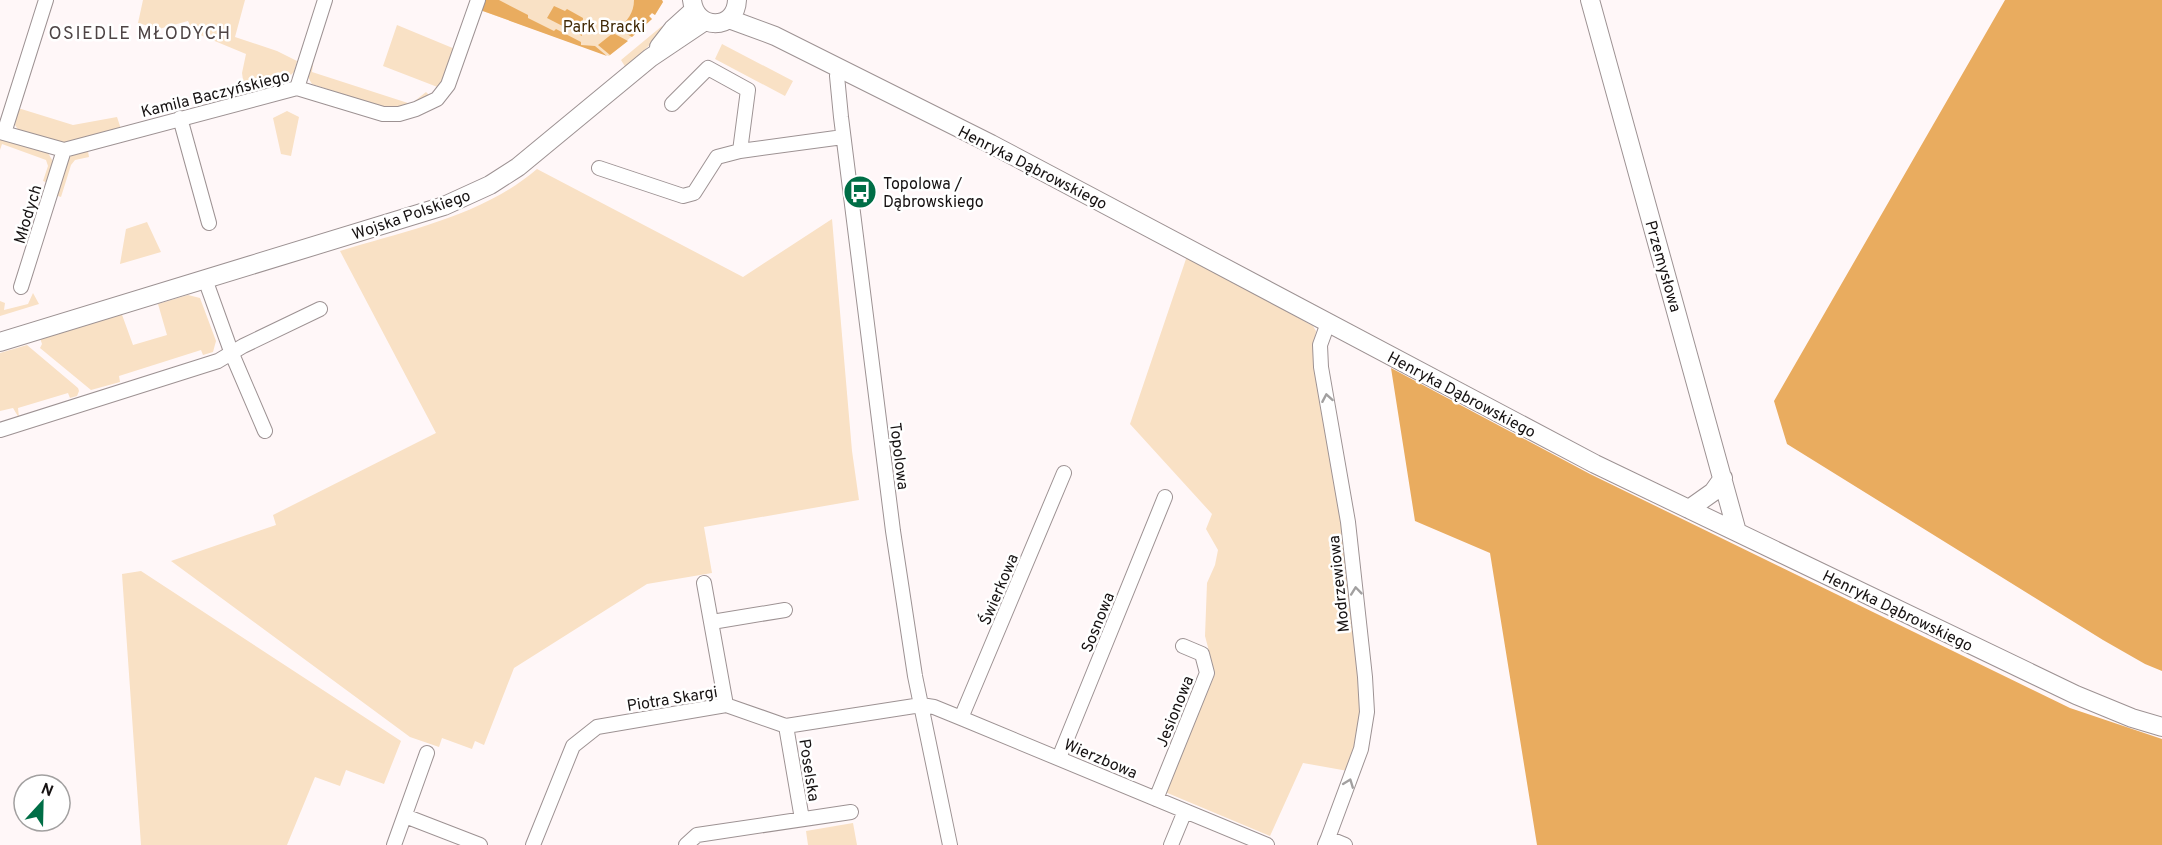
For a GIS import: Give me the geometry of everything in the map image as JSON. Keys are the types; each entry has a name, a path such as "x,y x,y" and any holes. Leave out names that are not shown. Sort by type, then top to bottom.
{"street":[{"path":"46,0 2,133 64,150"},
{"path":"297,88 325,0"},
{"name":"Kamila Baczyńskiego","path":"64,150 297,88 383,114 399,114 416,110 437,99 448,85 478,0"},
{"name":"Przemysłowa","path":"1590,0 1737,532"},
{"path":"697,10 717,24 734,8"},
{"name":"Henryka Dąbrowskiego","path":"734,8 775,36 1144,224 1595,464 2076,695 2132,718 2162,727"},
{"name":"Wojska Polskiego","path":"0,342 444,206 470,196 518,167 650,58 673,29 697,10"},
{"path":"672,104 708,68 748,90 740,151"},
{"name":"Topolowa","path":"839,68 837,75 843,137 893,531 921,705 950,845"},
{"path":"180,118 209,223"},
{"path":"599,168 683,196 694,193 717,157 740,151 843,137"},
{"name":"Młodych","path":"21,287 64,150"},
{"path":"205,279 232,354 265,431"},
{"path":"0,430 218,362 320,309"},
{"name":"Modrzewiowa","path":"1327,841 1361,749 1366,712 1365,677 1348,522 1321,367 1320,345 1328,323"},
{"name":"Świerkowa","path":"961,718 1064,473"},
{"path":"1689,509 1713,492 1723,478"},
{"name":"Sosnowa","path":"1059,758 1165,497"},
{"path":"704,583 726,705"},
{"path":"712,622 785,610"},
{"name":"Jesionowa","path":"1156,799 1208,673 1202,654 1183,646"},
{"name":"Piotra Skargi","path":"534,845 573,746 597,727 726,705 786,726 921,705"},
{"name":"Wierzbowa","path":"921,705 934,707 1267,845"},
{"name":"Poselska","path":"786,726 802,819"},
{"path":"394,845 427,753"},
{"path":"1171,845 1185,811"},
{"path":"686,845 698,835 851,812"},
{"path":"405,816 480,845"},
{"path":"1327,841 1346,845"}],"green space":[{"path":"143,0 245,0 235,37 277,51 297,61 294,72 281,84 278,84 275,78 263,82 265,88 245,94 242,73 246,54 193,32 188,21 159,29 138,23"},
{"name":"Park Bracki","path":"484,0 662,0 663,2 655,15 652,13 649,16 652,19 609,56 480,10"},
{"path":"397,25 455,49 440,88 383,66"},
{"path":"662,26 665,30 626,68 621,60"},
{"path":"722,44 793,81 785,96 715,59"},
{"path":"308,62 313,64 312,72 411,104 426,92 430,96 412,106 388,109 312,84 307,73"},
{"path":"18,108 73,125 117,117 121,129 66,143 19,131 15,125"},
{"path":"287,111 299,117 291,156 281,154 273,118"},
{"path":"0,137 48,153 54,163 48,183 43,181 48,166 46,160 2,144 0,150"},
{"path":"88,151 89,157 75,160 71,165 61,197 55,195 68,159 72,155"},
{"path":"537,169 743,277 832,219 852,451 859,500 704,527 712,573 647,584 514,668 484,745 475,741 472,749 442,738 439,747 410,737 171,561 276,525 273,515 436,433 340,251 443,220 468,210 492,199"},
{"path":"147,222 161,252 120,264 126,229"},
{"path":"1187,256 1313,326 1316,331 1314,347 1345,527 1361,706 1354,758 1348,771 1303,763 1270,836 1165,792 1215,674 1205,636 1207,583 1215,565 1218,550 1206,529 1212,514 1130,424"},
{"path":"33,293 39,304 0,316 0,301 5,303 4,310 28,304"},
{"path":"188,295 200,298 216,341 213,352 203,355 201,350 119,376 120,382 91,390 40,348 42,344 40,338 121,312 133,345 167,335 158,304"},
{"path":"27,345 79,391 77,396 70,398 68,393 18,408 19,418 13,408 0,411 0,353"},
{"path":"141,571 401,741 384,784 346,770 340,786 315,777 287,845 141,845 122,574"},
{"path":"853,823 857,845 808,845 806,831"}],"shaded area":[{"path":"484,0 499,0 528,15 528,18 581,42 581,45 595,46 607,56 480,10"},
{"path":"634,0 662,0 663,2 655,15 652,13 649,16 652,19 632,37 618,29 633,9"},
{"path":"2005,0 2162,0 2162,671 2103,640 1787,444 1774,401"},
{"path":"554,6 565,11 567,9 583,18 582,36 547,18"},
{"path":"613,33 628,41 610,55 598,45"},
{"path":"1391,368 1590,474 2070,708 2162,739 2162,845 1537,845 1490,553 1415,521"}],"place":[{"name":"Topolowa / Dąbrowskiego","path":"860,192"}],"district":[{"name":"OSIEDLE MŁODYCH","path":"140,33"}]}
